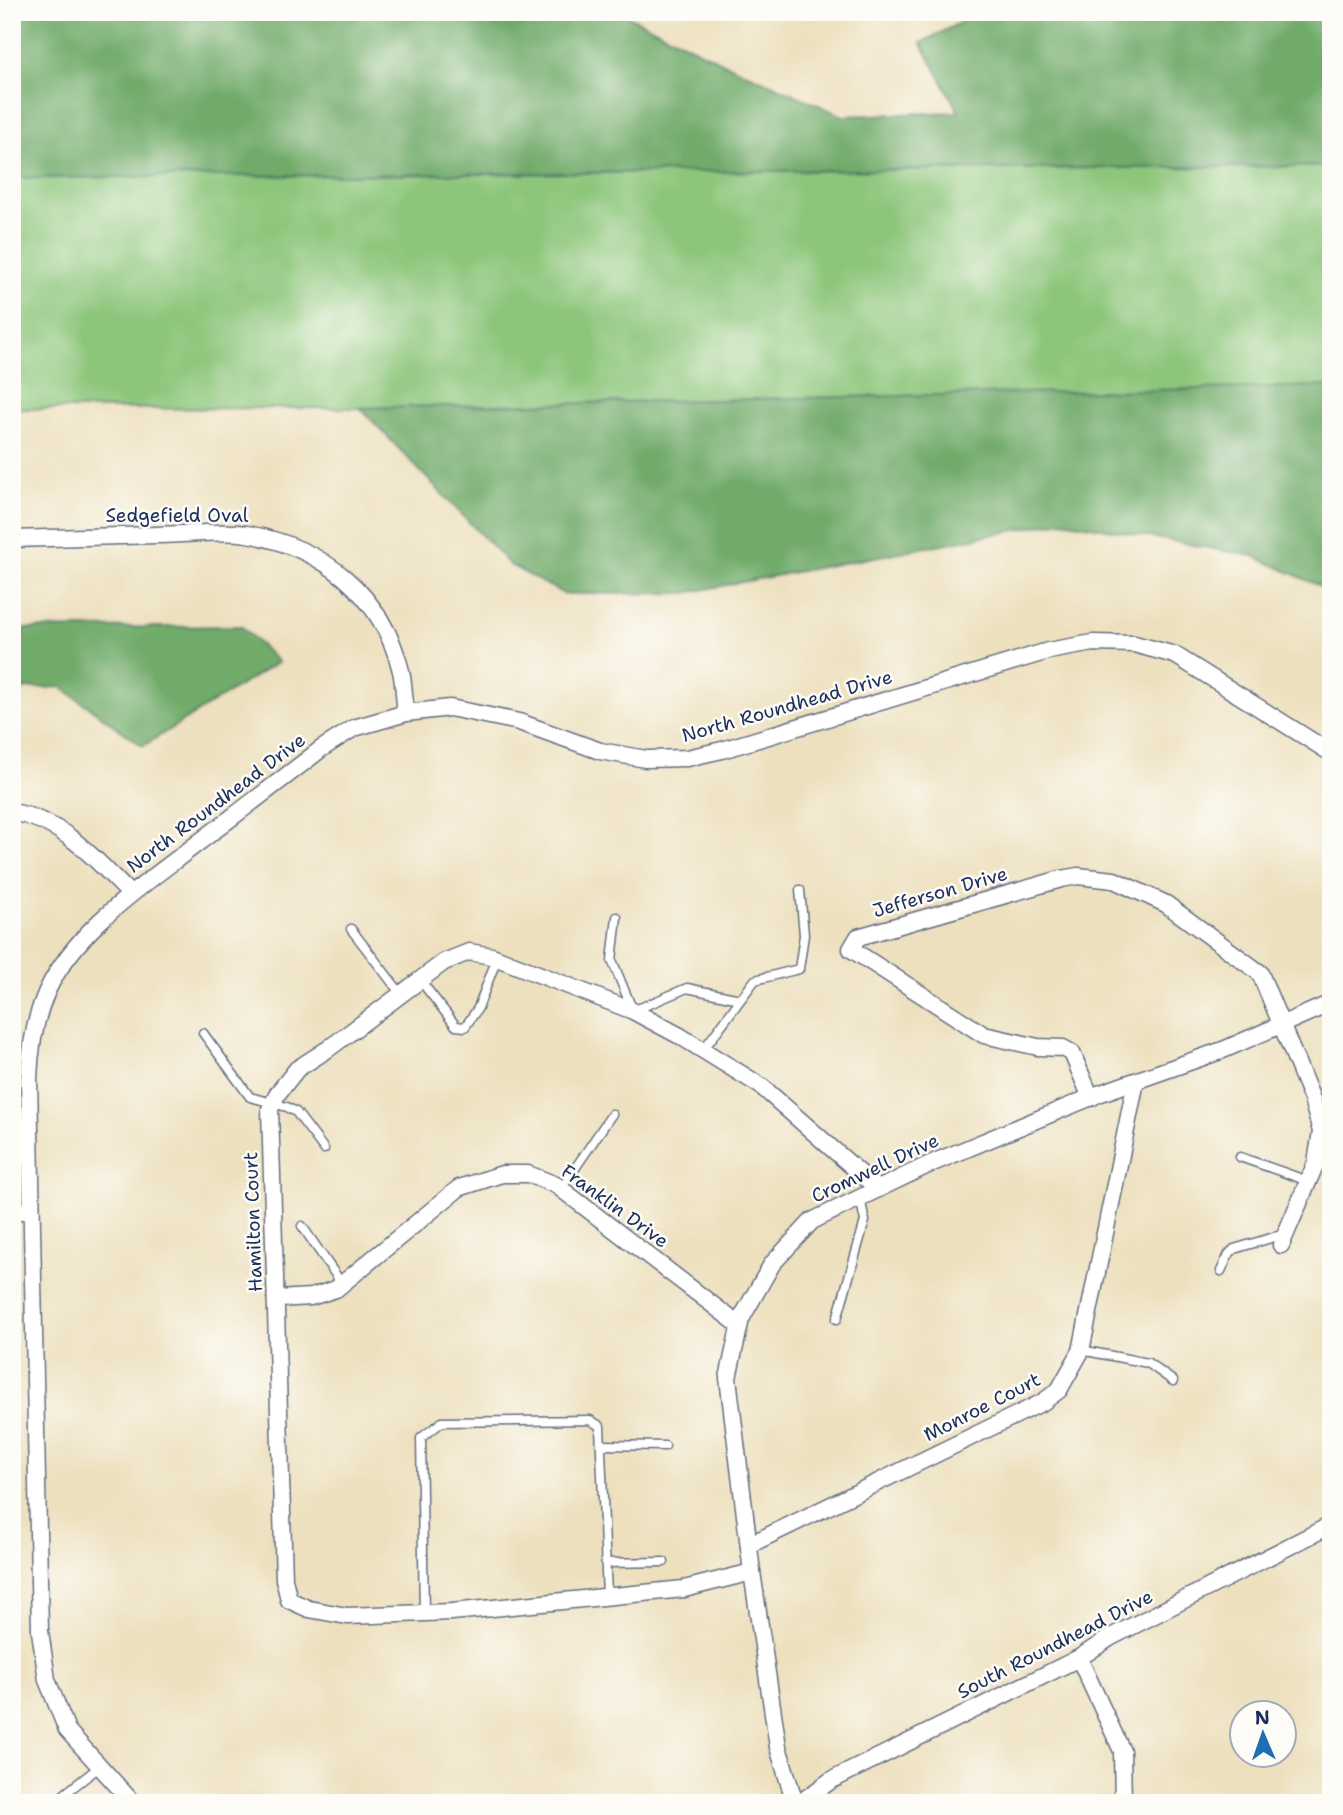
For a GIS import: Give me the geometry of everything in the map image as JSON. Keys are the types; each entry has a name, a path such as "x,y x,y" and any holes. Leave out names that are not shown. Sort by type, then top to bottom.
{"street":[{"name":"Sedgefield Oval","path":"12,539 245,533 286,543 317,556 348,579 371,604 389,636 401,672 406,713"},
{"name":"North Roundhead Drive","path":"31,1211 31,1044 36,1018 48,989 76,946 130,894 321,749 355,728 406,713 450,708 519,722 600,751 646,759 687,758 722,750 1048,651 1093,643 1134,643 1175,655 1331,753"},
{"path":"12,812 31,815 77,841 130,894"},
{"name":"Jefferson Drive","path":"1091,1098 1072,1053 1063,1048 1038,1047 984,1035 851,949 858,937 1061,879 1078,876 1114,880 1166,904 1260,973 1282,1024"},
{"path":"273,1104 297,1069 444,962 469,952 497,958 633,1011 702,1050 761,1086 878,1189"},
{"name":"Cromwell Drive","path":"798,1803 778,1747 752,1572 728,1378 739,1325 772,1264 812,1221 929,1164 1091,1098 1223,1050 1331,1003"},
{"path":"1282,1024 1312,1100 1321,1131 1316,1163 1284,1239"},
{"name":"Monroe Court","path":"749,1545 1043,1402 1059,1390 1082,1350 1136,1081"},
{"name":"Hamilton Court","path":"273,1104 270,1109 284,1579 289,1600 309,1609 346,1616 424,1613 684,1589 752,1572"},
{"name":"Franklin Drive","path":"277,1299 311,1297 336,1289 460,1188 494,1175 528,1174 561,1189 739,1325"},
{"path":"12,1211 31,1211 40,1631 47,1680 67,1730 133,1803"},
{"name":"South Roundhead Drive","path":"798,1803 830,1781 1079,1658 1111,1637 1331,1525"},
{"path":"1079,1658 1122,1751 1123,1803"}],"lane":[{"path":"702,1050 755,980 799,969 804,935 800,890"},
{"path":"617,917 612,960 633,1011 687,988 740,999"},
{"path":"351,929 401,994"},
{"path":"420,980 456,1026 466,1027 478,1008 497,958"},
{"path":"203,1033 250,1097 296,1112 324,1149"},
{"path":"561,1189 612,1114"},
{"path":"1240,1157 1308,1181"},
{"path":"837,1319 864,1221 859,1198"},
{"path":"302,1226 342,1284"},
{"path":"1222,1271 1228,1254 1234,1249 1284,1239"},
{"path":"1082,1350 1148,1363 1172,1381"},
{"path":"424,1613 421,1438 442,1422 590,1420 600,1426 607,1597"},
{"path":"601,1445 665,1446"},
{"path":"606,1563 664,1562"},
{"path":"53,1803 99,1766"}],"green space":[{"path":"12,12 620,12 728,65 843,116 959,112 921,43 980,12 1331,12 1331,166 12,178"},
{"path":"1331,166 1331,386 360,408 12,409 12,178"},
{"path":"1331,386 1331,591 1253,556 1063,521 685,593 564,594 510,565 360,408"},
{"path":"241,626 278,662 143,746 61,687 12,689 12,629"}]}
